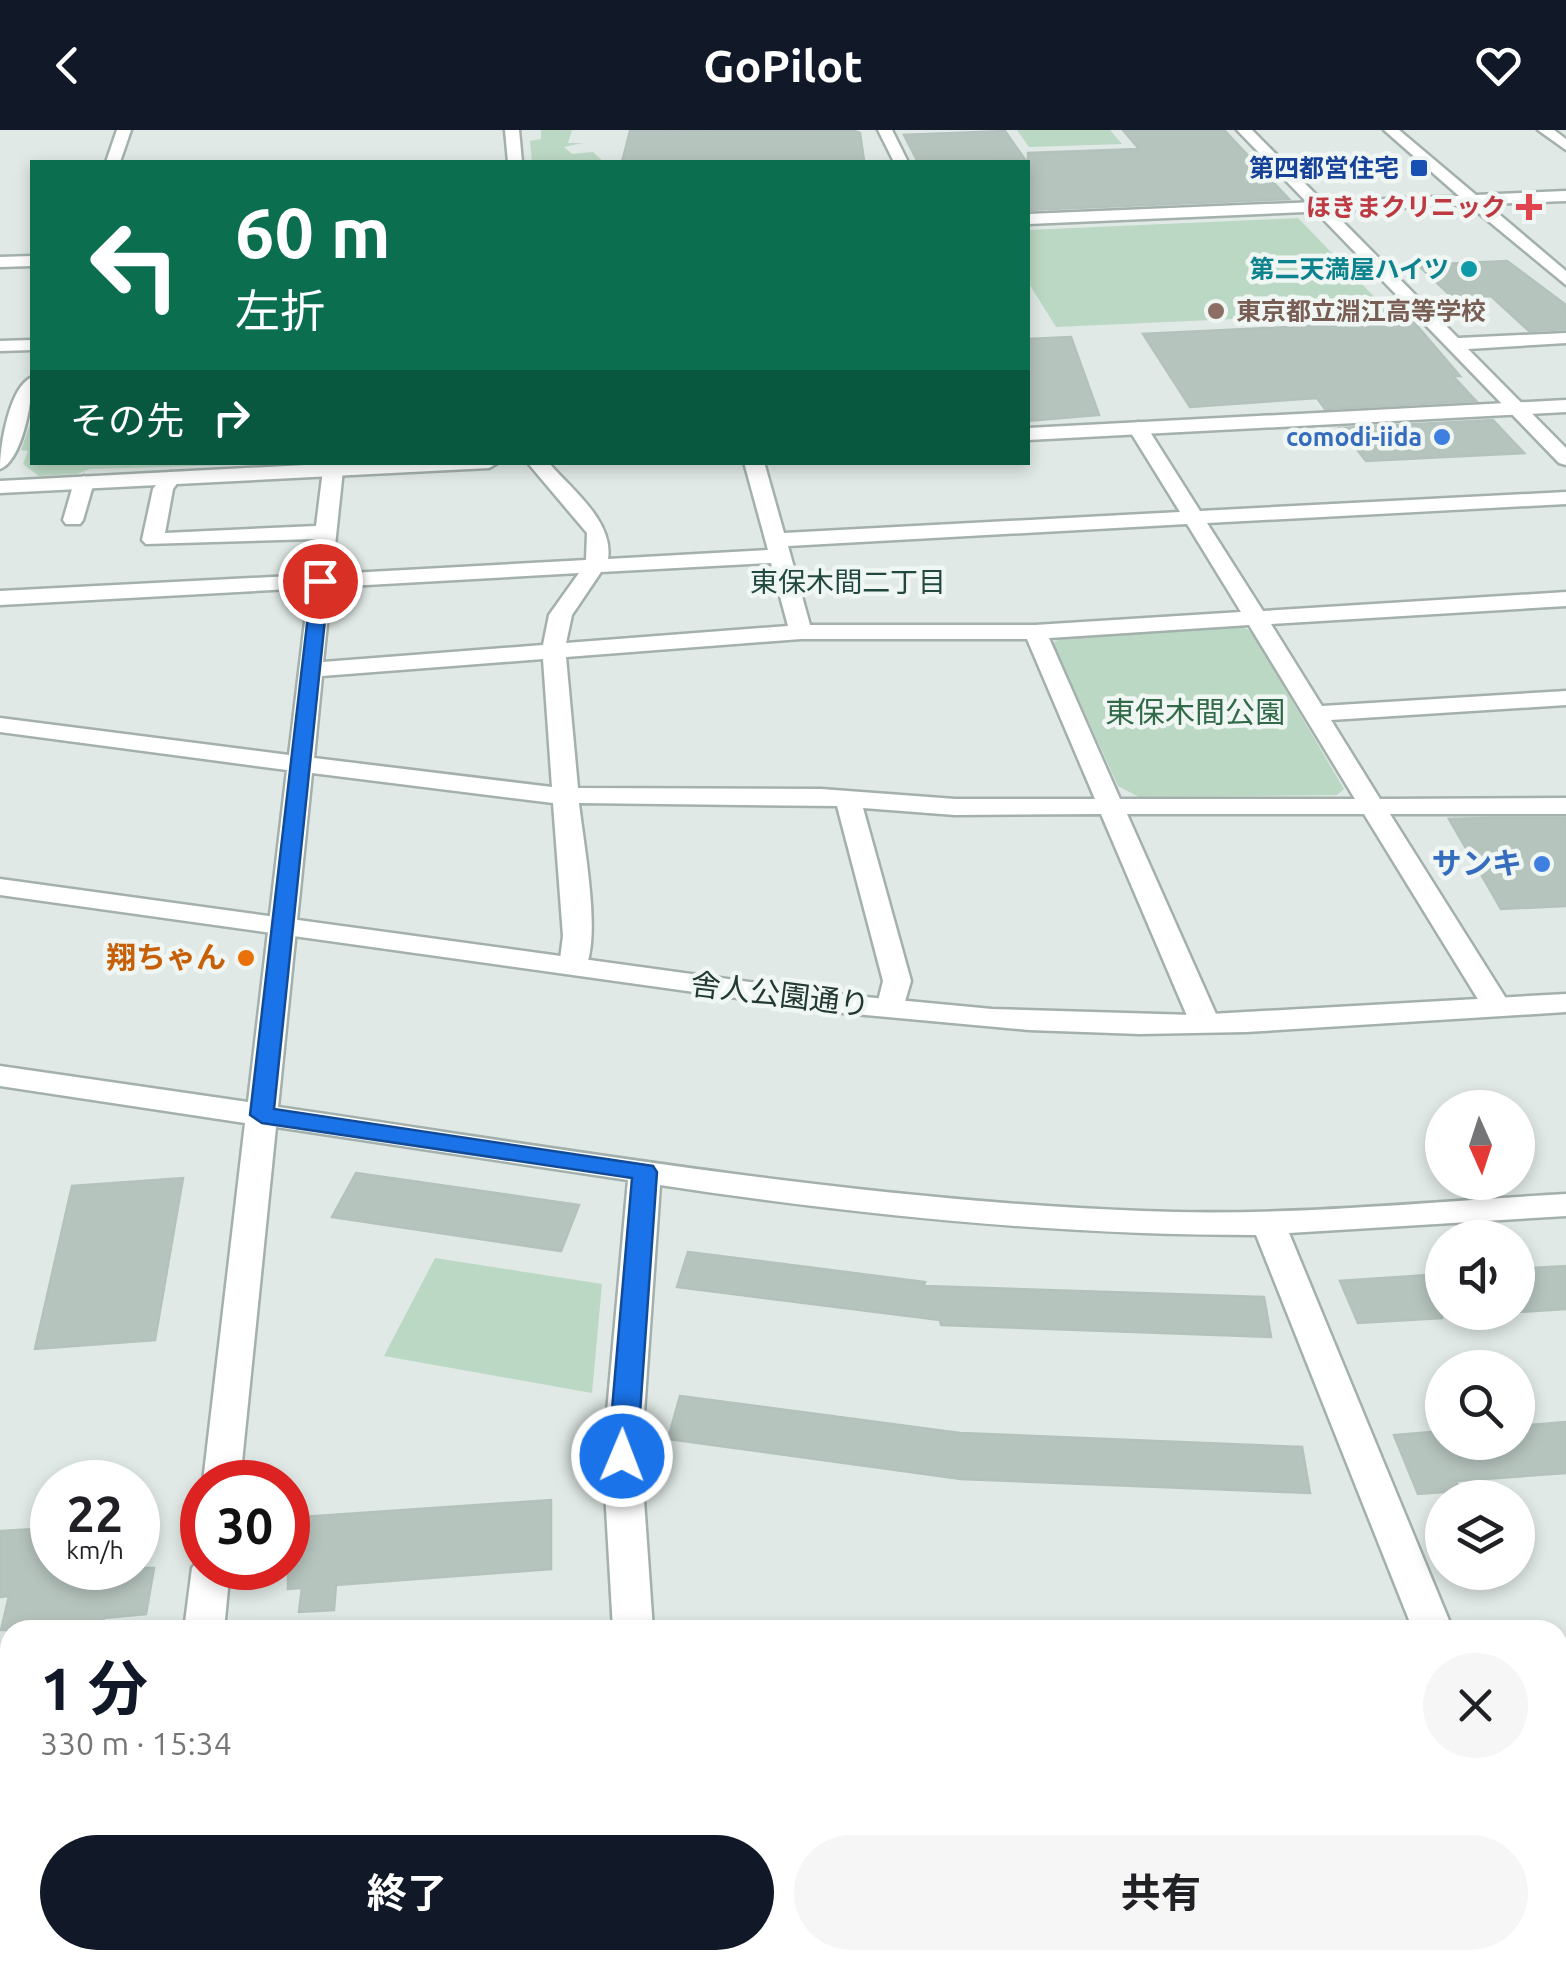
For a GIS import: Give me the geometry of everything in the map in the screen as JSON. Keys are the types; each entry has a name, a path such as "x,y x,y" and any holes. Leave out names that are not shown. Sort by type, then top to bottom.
{"street":[{"path":"115,160 124,130"},
{"path":"512,130 515,160"},
{"path":"885,130 900,160"},
{"path":"1244,130 1566,458"},
{"path":"1391,130 1566,280"},
{"path":"1545,130 1564,143"},
{"path":"1030,219 1566,196"},
{"path":"0,262 30,261"},
{"path":"1453,344 1566,338"},
{"path":"0,346 30,345"},
{"path":"0,463 30,389"},
{"path":"1030,434 1566,406"},
{"path":"0,409 23,408"},
{"path":"1138,428 1497,1008"},
{"path":"0,486 431,465"},
{"path":"540,465 597,532 600,544 594,566 556,626 554,653 576,936 573,967"},
{"path":"755,465 800,632"},
{"path":"223,1460 334,470"},
{"path":"171,478 163,489 153,540 326,532"},
{"path":"74,520 84,482"},
{"path":"0,598 594,566 776,548 1566,498"},
{"path":"311,670 800,632 1035,632 1566,600"},
{"path":"1035,632 1205,1023"},
{"path":"1316,714 1566,698"},
{"path":"0,725 566,796 848,798 954,807 1566,806"},
{"path":"848,798 897,981 890,1009"},
{"name":"舎人公園通り","path":"0,887 890,1009 1049,1022 1307,1021 1566,1003"},
{"path":"0,1076 645,1172 961,1213 1146,1223 1268,1223 1566,1205"},
{"path":"632,1620 622,1456 645,1172"},
{"path":"1268,1223 1429,1620"},
{"path":"205,1620 209,1590"}],"green space":[{"path":"541,130 572,130 568,143 583,143 564,147 572,154 593,152 602,160 532,160 530,141 541,139"},
{"path":"1017,130 1110,130 1122,144 1029,147"},
{"path":"1298,218 1389,312 1056,327 1030,285 1030,230"},
{"path":"30,425 30,465 232,465 90,469 77,474 39,476 23,464 28,451 21,450"},
{"name":"東保木間公園","path":"1239,626 1251,631 1344,789 1337,795 1139,797 1118,786 1053,643 1064,636"},
{"path":"435,1258 602,1284 592,1393 384,1356"}],"building":[{"path":"852,130 860,133 864,160 623,160 630,131"},
{"path":"1123,130 1224,130 1289,199 1030,210 1028,153 1139,149"},
{"path":"1005,131 1025,160 917,160 904,135"},
{"path":"1507,261 1566,305 1566,329 1529,331 1491,296 1453,298 1418,265"},
{"path":"1413,321 1476,401 1325,409 1317,398 1190,407 1143,334"},
{"path":"1071,337 1099,415 1030,421 1030,339"},
{"path":"1493,420 1524,453 1366,461 1340,428"},
{"path":"1566,818 1566,906 1501,909 1449,819"},
{"path":"356,1173 579,1205 561,1251 332,1217"},
{"path":"183,1178 155,1340 35,1349 72,1186"},
{"path":"688,1252 925,1282 924,1286 1264,1297 1271,1337 941,1325 940,1320 677,1287"},
{"path":"1566,1266 1566,1309 1535,1311 1535,1268"},
{"path":"1425,1275 1425,1319 1358,1323 1340,1281"},
{"path":"680,1396 960,1433 1302,1447 1310,1493 961,1479 668,1439"},
{"path":"1566,1422 1566,1473 1425,1480 1425,1494 1418,1494 1394,1435 1425,1432 1425,1460 1535,1460 1535,1425"},
{"path":"551,1500 551,1569 336,1585 334,1610 299,1612 302,1590 310,1590 310,1516"},
{"path":"30,1529 30,1590 150,1590 146,1614 104,1620 3,1620 9,1596 0,1597 0,1531"}],"place":[{"name":"第四都営住宅","path":"1419,168"},
{"name":"ほきまクリニック","path":"1529,207"},
{"name":"第二天満屋ハイツ","path":"1469,269"},
{"name":"東京都立淵江高等学校","path":"1216,311"},
{"name":"comodi-iida","path":"1442,437"},
{"name":"サンキ","path":"1542,864"},
{"name":"翔ちゃん","path":"246,958"}],"district":[{"name":"東保木間二丁目","path":"848,582"}],"route":[{"path":"320,581 262,1115 645,1172 622,1456"}]}
